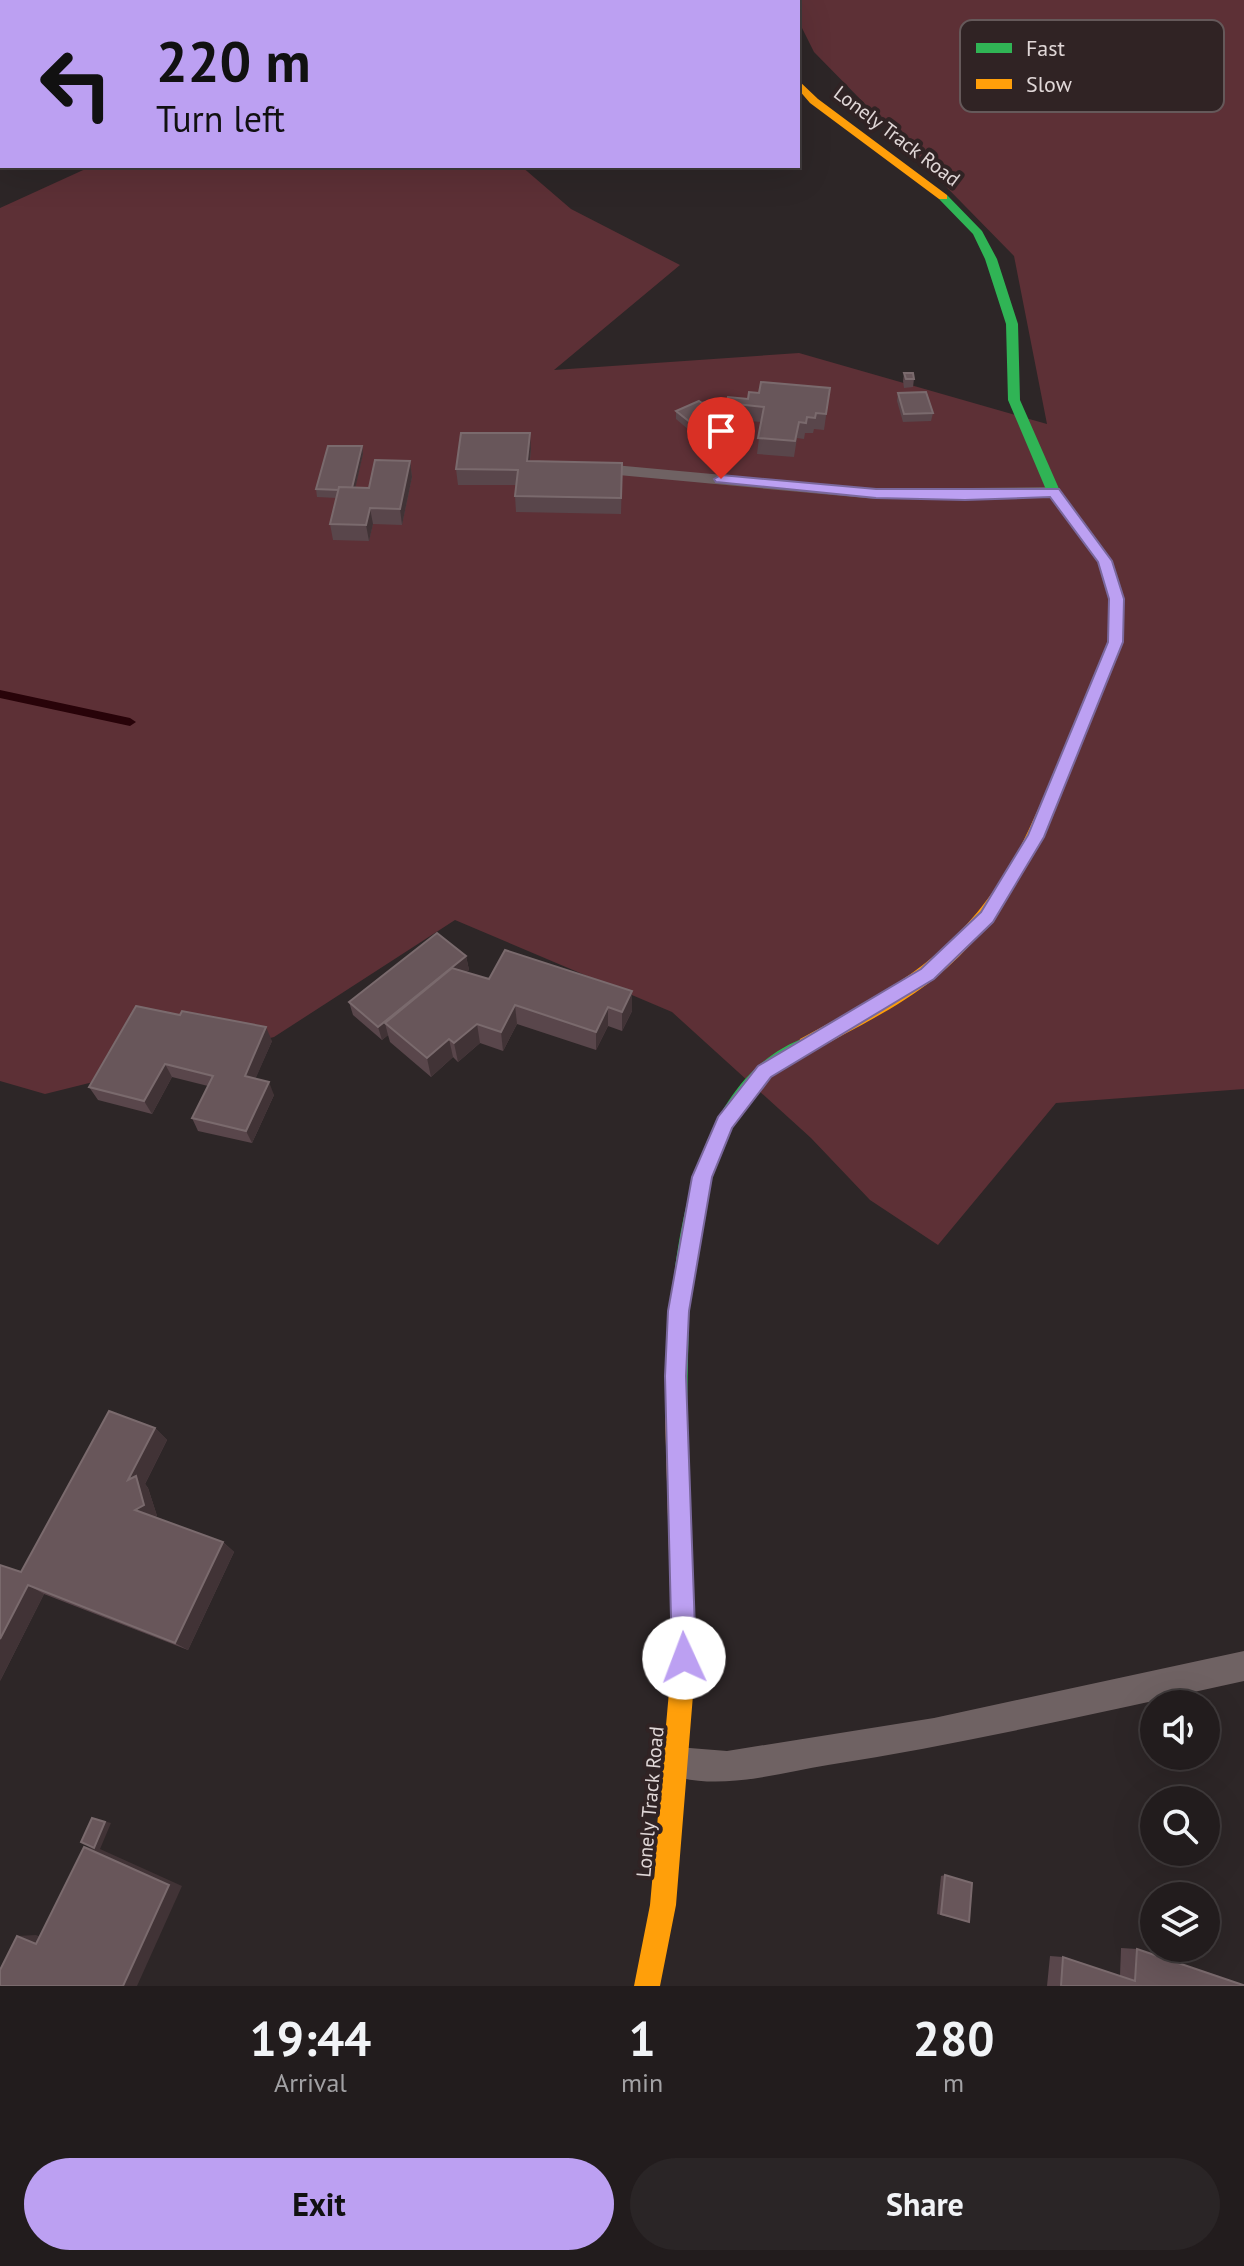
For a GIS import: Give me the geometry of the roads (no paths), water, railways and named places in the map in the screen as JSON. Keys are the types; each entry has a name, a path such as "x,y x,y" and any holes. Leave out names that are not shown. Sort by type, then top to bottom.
{"street":[{"name":"Lonely Track Road","path":"647,1986 663,1905 684,1658 675,1376 679,1311 702,1177 725,1123 764,1071 928,974 987,917 1036,837 1115,642 1116,599 1105,561 1054,492 1014,400 1012,324 991,259 978,233 945,199 861,138 814,101 800,85"}],"lane":[{"path":"583,467 876,494 1054,492"},
{"path":"676,1762 727,1766 934,1733 1244,1666"}],"waterway":[{"path":"0,694 130,722"}]}
